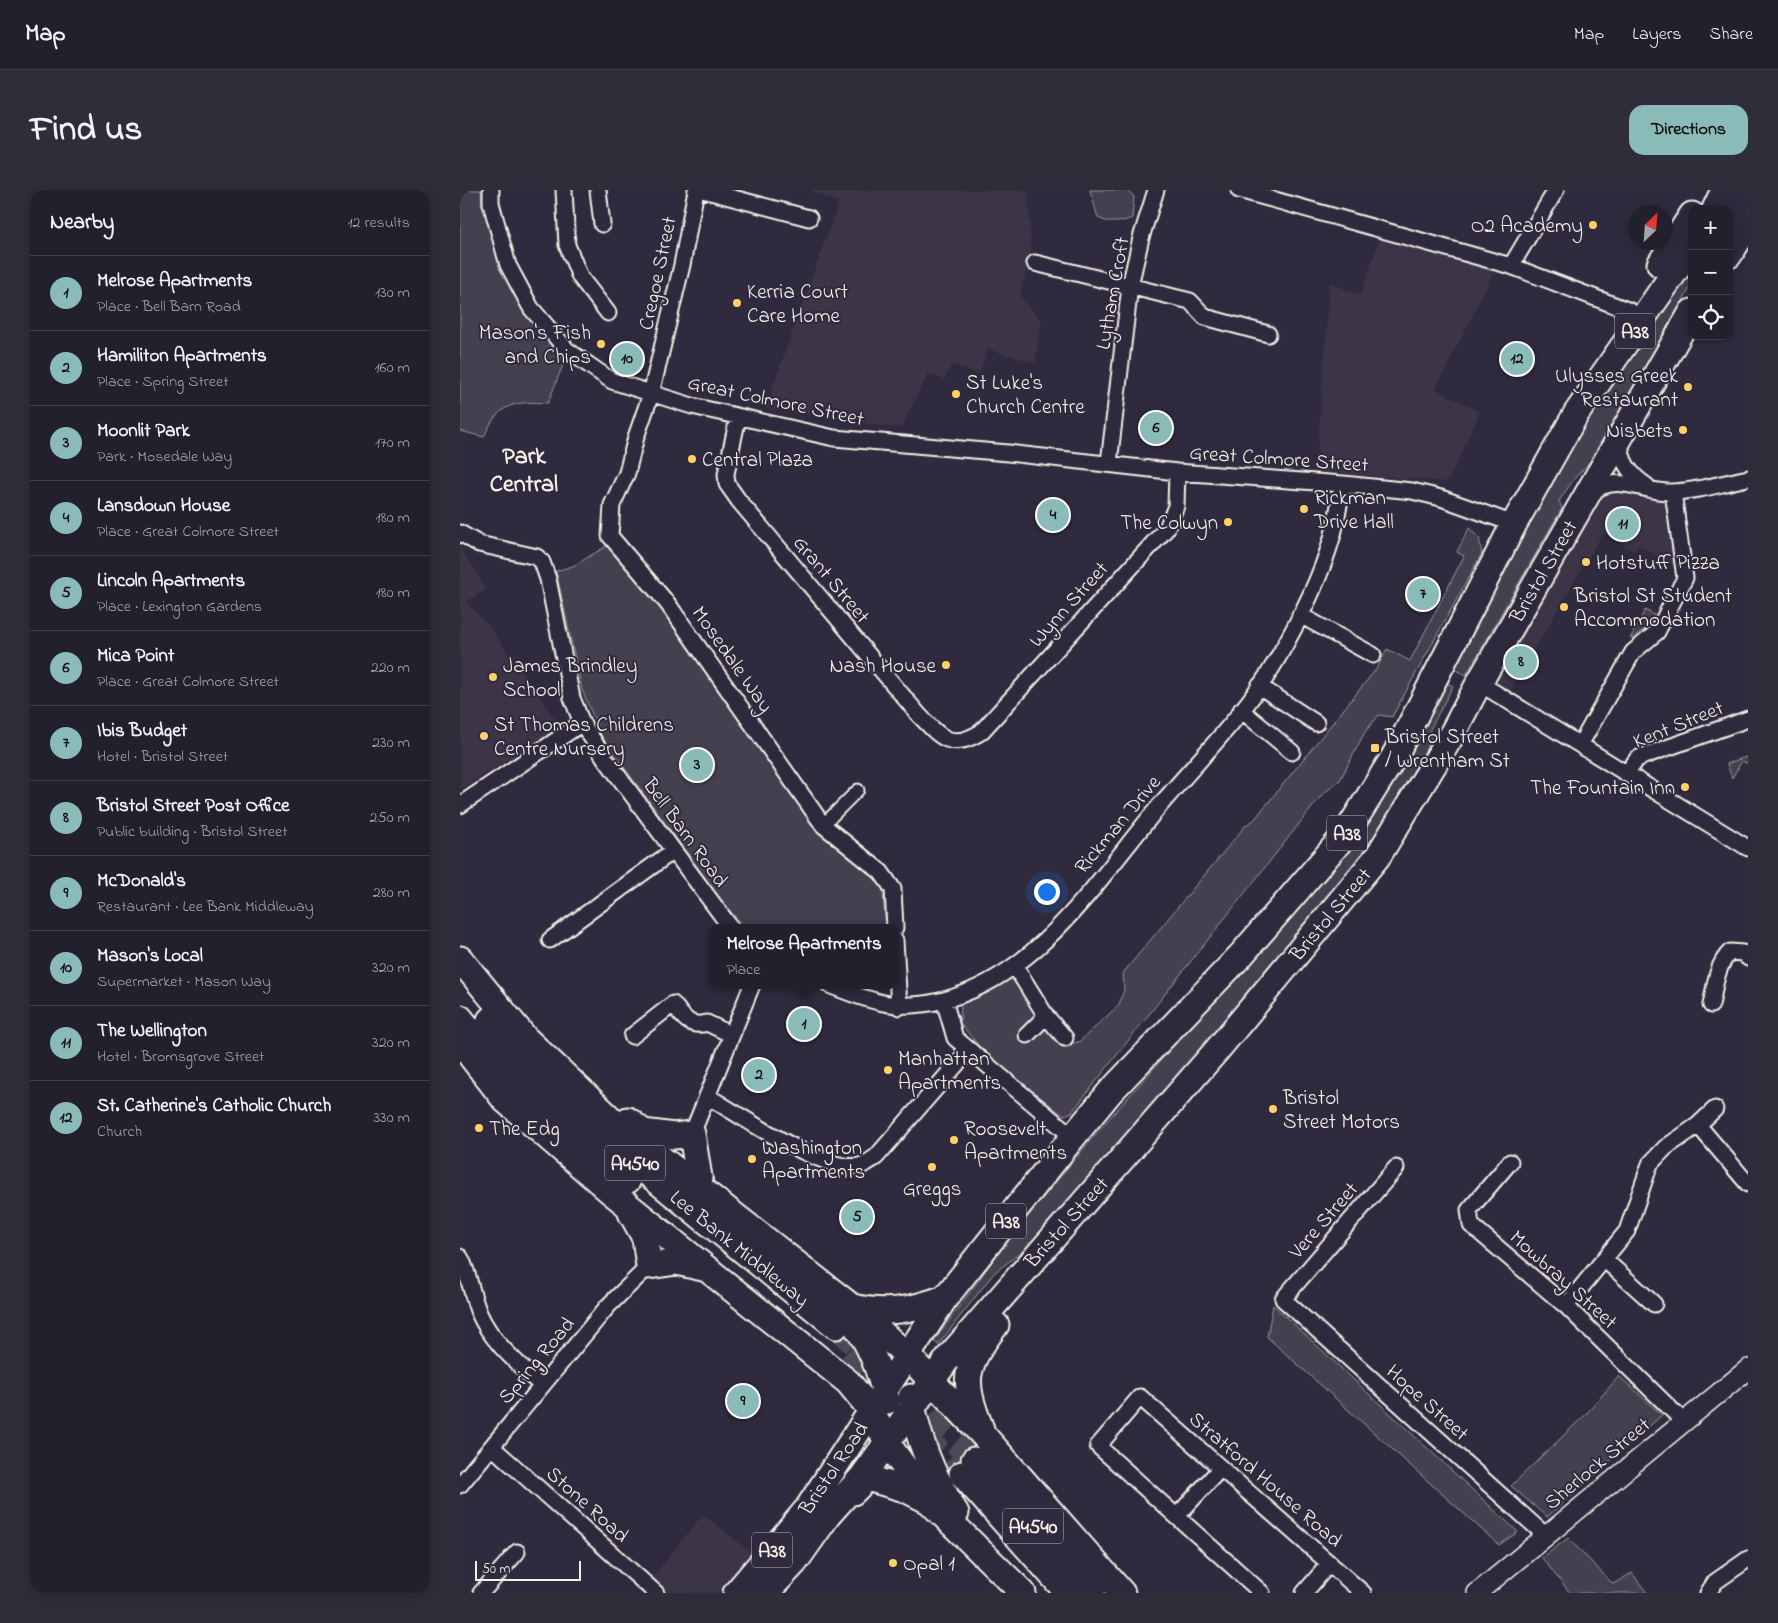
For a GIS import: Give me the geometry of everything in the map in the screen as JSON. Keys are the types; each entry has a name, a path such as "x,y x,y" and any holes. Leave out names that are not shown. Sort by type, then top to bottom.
{"highway":[{"path":"1698,205 1705,190"},
{"path":"1717,205 1724,190"},
{"path":"1733,218 1745,190"},
{"path":"1576,414 1588,384 1630,311 1688,221"},
{"path":"1732,250 1748,225"},
{"name":"A38","path":"1576,414 1690,250"},
{"name":"Bristol Street","path":"918,1394 1029,1264 1217,1050 1378,856 1450,738 1479,683 1688,319"},
{"name":"Bristol Street","path":"908,1355 945,1298 1110,1092 1242,954 1345,835 1395,755 1514,524 1576,414"},
{"path":"460,959 526,1038 612,1120 852,1307 908,1355 918,1394 921,1441 937,1482 977,1548"},
{"name":"Lee Bank Middleway","path":"460,976 521,1062 576,1115 828,1342"},
{"name":"Lee Bank Middleway","path":"460,1018 510,1079 556,1122 828,1342"},
{"path":"526,1038 643,1132 674,1136 692,1134 701,1190"},
{"path":"460,1042 505,1100 625,1203 708,1270 828,1342 844,1365 857,1356 862,1334"},
{"path":"625,1203 645,1238 649,1266 677,1262 708,1270"},
{"path":"984,1436 969,1390 968,1371 978,1348 1014,1302 1029,1264"},
{"path":"798,1266 856,1325 862,1334 875,1361 887,1443 929,1501 1023,1593"},
{"path":"852,1307 876,1312 901,1310 920,1308 945,1298"},
{"path":"828,1342 848,1382 881,1402 918,1394 984,1436 1122,1593"},
{"name":"A38","path":"881,1402 908,1355"},
{"name":"A38","path":"887,1443 918,1394"},
{"name":"Bristol Road","path":"736,1593 808,1508 881,1402"},
{"name":"Bristol Road","path":"766,1593 795,1562 828,1515 862,1477 887,1443"},
{"name":"A4540","path":"1068,1593 968,1467 1092,1593"},
{"path":"828,1515 867,1479 886,1482 929,1501"}],"street":[{"name":"Great Colmore Street","path":"491,190 491,203 508,265 531,308 566,350 612,381 651,394 738,417 834,438 1109,463 1177,472 1412,491 1440,498 1514,524"},
{"path":"564,190 567,245 580,277 608,313"},
{"path":"598,190 602,224"},
{"name":"Cregoe Street","path":"651,394 682,265 696,190"},
{"path":"703,190 809,218"},
{"name":"Lytham Croft","path":"1109,463 1130,286 1141,238 1156,190"},
{"path":"1239,190 1511,266 1630,311"},
{"path":"1511,266 1556,190"},
{"path":"1036,263 1190,300 1205,317 1268,334"},
{"name":"Mosedale Way","path":"651,394 636,437 627,473 612,505 610,536 668,604 823,825 881,872 893,889 895,924"},
{"name":"Grant Street","path":"738,417 726,474 727,484 738,501 939,736 957,742"},
{"path":"1620,438 1622,457 1627,468 1635,478 1651,488"},
{"name":"Wynn Street","path":"957,742 969,739 981,732 1167,528 1176,506 1177,472"},
{"path":"1586,497 1606,484 1633,484 1673,492 1748,478"},
{"name":"Rickman Drive","path":"944,1000 970,990 1015,966 1050,936 1259,686 1275,662 1300,615 1332,538 1343,484"},
{"path":"1580,745 1633,652 1657,632 1685,578 1673,492"},
{"name":"Bell Barn Road","path":"460,533 479,544 537,557 542,562 548,579 572,698 582,723 604,757 728,924"},
{"path":"1300,615 1373,656"},
{"path":"1479,683 1748,848"},
{"path":"1259,686 1316,723"},
{"path":"1240,710 1292,752"},
{"name":"Kent Street","path":"1622,770 1644,756 1748,719"},
{"path":"460,805 582,723"},
{"path":"823,825 858,790"},
{"path":"550,940 673,851"},
{"path":"1711,1005 1720,964 1724,958 1730,952 1743,953 1748,958"},
{"path":"1015,966 1046,1016 1065,1038"},
{"path":"692,1134 750,989"},
{"path":"839,989 866,1000 899,1007 944,1000 955,1038 1073,1137"},
{"path":"898,989 899,1007"},
{"path":"632,1036 674,1004 687,1023 698,1026 707,1023 732,1034"},
{"path":"1027,1035 1046,1016"},
{"path":"707,1096 811,1155 835,1165 861,1166 876,1157 969,1050"},
{"path":"1566,1306 1605,1260 1627,1230 1650,1164 1665,1148 1698,1125 1715,1109"},
{"path":"1698,1125 1748,1184"},
{"name":"Mowbray Street","path":"1510,1162 1469,1210 1471,1225 1566,1306 1684,1420"},
{"name":"Vere Street","path":"1283,1299 1396,1168"},
{"path":"460,1257 470,1290 485,1326 512,1358 542,1386"},
{"path":"1605,1260 1654,1304"},
{"name":"Spring Road","path":"460,1485 608,1306 649,1266"},
{"name":"Hope Street","path":"1283,1299 1545,1536"},
{"name":"Sherlock Street","path":"1478,1593 1684,1420 1748,1369"},
{"name":"Stratford House Road","path":"1177,1516 1098,1446 1140,1397 1363,1593"},
{"name":"Stone Road","path":"492,1447 656,1593"},
{"path":"1221,1468 1177,1516 1262,1593"},
{"path":"481,1593 517,1552"},
{"path":"1708,1593 1715,1582 1748,1559"},
{"path":"1304,1593 1330,1563"}],"shaded area":[{"path":"460,190 481,190 482,206 526,312 547,340 566,357 548,403 525,403 508,407 495,417 484,437 460,431"},
{"path":"812,190 1028,190 1031,253 1020,296 1042,321 1035,363 988,349 979,374 952,364 944,380 928,373 901,429 765,408 839,202 812,192"},
{"path":"1090,190 1128,190 1134,197 1132,218 1115,222 1098,218"},
{"path":"1380,236 1496,267 1436,389 1480,412 1448,482 1316,471 1330,282 1361,296"},
{"path":"1688,271 1688,291 1633,393 1594,457 1574,479 1559,501 1562,508 1466,675 1453,668 1555,469 1671,293"},
{"path":"1595,490 1673,492 1684,565 1674,566 1638,545 1634,551 1603,533 1505,700 1479,683"},
{"path":"1469,528 1479,538 1482,553 1392,717 1379,715 1365,732 1340,780 1322,795 1072,1112 1065,1115 1060,1113 984,1052 960,1023 961,1005 1010,977 1039,1014 1031,1041 1047,1026 1064,1045 1079,1042 1119,1005 1124,989 1123,973 1246,825 1254,820 1377,668 1387,649 1410,661 1464,556 1457,552"},
{"path":"610,544 662,609 791,794 818,825 882,883 886,924 742,924 725,905 602,737 582,690 556,571 573,566"},
{"name":"James Brindley School","path":"460,548 475,569 485,590 466,602 489,626 562,728 460,789"},
{"path":"1645,610 1654,615 1647,628 1630,639"},
{"path":"1445,682 1453,686 1427,735 1432,738 1375,839 1267,976 1196,1054 1045,1234 994,1273 938,1345 934,1341 1008,1240 1099,1130 1345,853 1386,791 1411,748"},
{"path":"1748,756 1748,764 1742,761 1732,778 1727,764"},
{"path":"1273,1305 1518,1532 1499,1545 1267,1337"},
{"path":"1619,1376 1662,1415 1547,1517 1511,1486 1587,1413"},
{"path":"703,1514 752,1553 719,1593 667,1593 651,1579"},
{"path":"1568,1538 1613,1584 1632,1573 1647,1593 1570,1593 1542,1558"}],"tunnel":[{"path":"836,1326 875,1364"},
{"path":"843,1356 962,1474"},
{"path":"902,1391 974,1460"}],"place":[{"name":"O2 Academy","path":"1593,225"},
{"name":"Kerria Court Care Home","path":"737,303"},
{"name":"Mason's Fish and Chips","path":"601,344"},
{"name":"Mason's Local","path":"627,359"},
{"name":"St. Catherine's Catholic Church","path":"1517,359"},
{"name":"Ulysses Greek Restaurant","path":"1688,387"},
{"name":"St Luke's Church Centre","path":"956,394"},
{"name":"Mica Point","path":"1156,428"},
{"name":"Nisbets","path":"1683,430"},
{"name":"Central Plaza","path":"692,459"},
{"name":"Rickman Drive Hall","path":"1304,509"},
{"name":"Lansdown House","path":"1053,515"},
{"name":"The Colwyn","path":"1228,522"},
{"name":"The Wellington","path":"1623,524"},
{"name":"Hotstuff Pizza","path":"1586,562"},
{"name":"Ibis Budget","path":"1423,594"},
{"name":"Bristol St Student Accommodation","path":"1564,607"},
{"name":"Bristol Street Post Office","path":"1521,662"},
{"name":"Nash House","path":"946,665"},
{"name":"James Brindley School","path":"493,677"},
{"name":"St Thomas Childrens Centre Nursery","path":"484,736"},
{"name":"Bristol Street / Wrentham St","path":"1375,748"},
{"name":"Moonlit Park","path":"697,765"},
{"name":"The Fountain Inn","path":"1685,787"},
{"name":"Melrose Apartments","path":"804,1024"},
{"name":"Manhattan Apartments","path":"888,1070"},
{"name":"Hamiliton Apartments","path":"759,1075"},
{"name":"Bristol Street Motors","path":"1273,1109"},
{"name":"The Edg","path":"479,1128"},
{"name":"Roosevelt Apartments","path":"954,1140"},
{"name":"Washington Apartments","path":"752,1159"},
{"name":"Greggs","path":"932,1167"},
{"name":"Lincoln Apartments","path":"857,1217"},
{"name":"McDonald's","path":"743,1401"},
{"name":"Opal 1","path":"893,1563"}],"district":[{"name":"Park Central","path":"524,469"}]}
